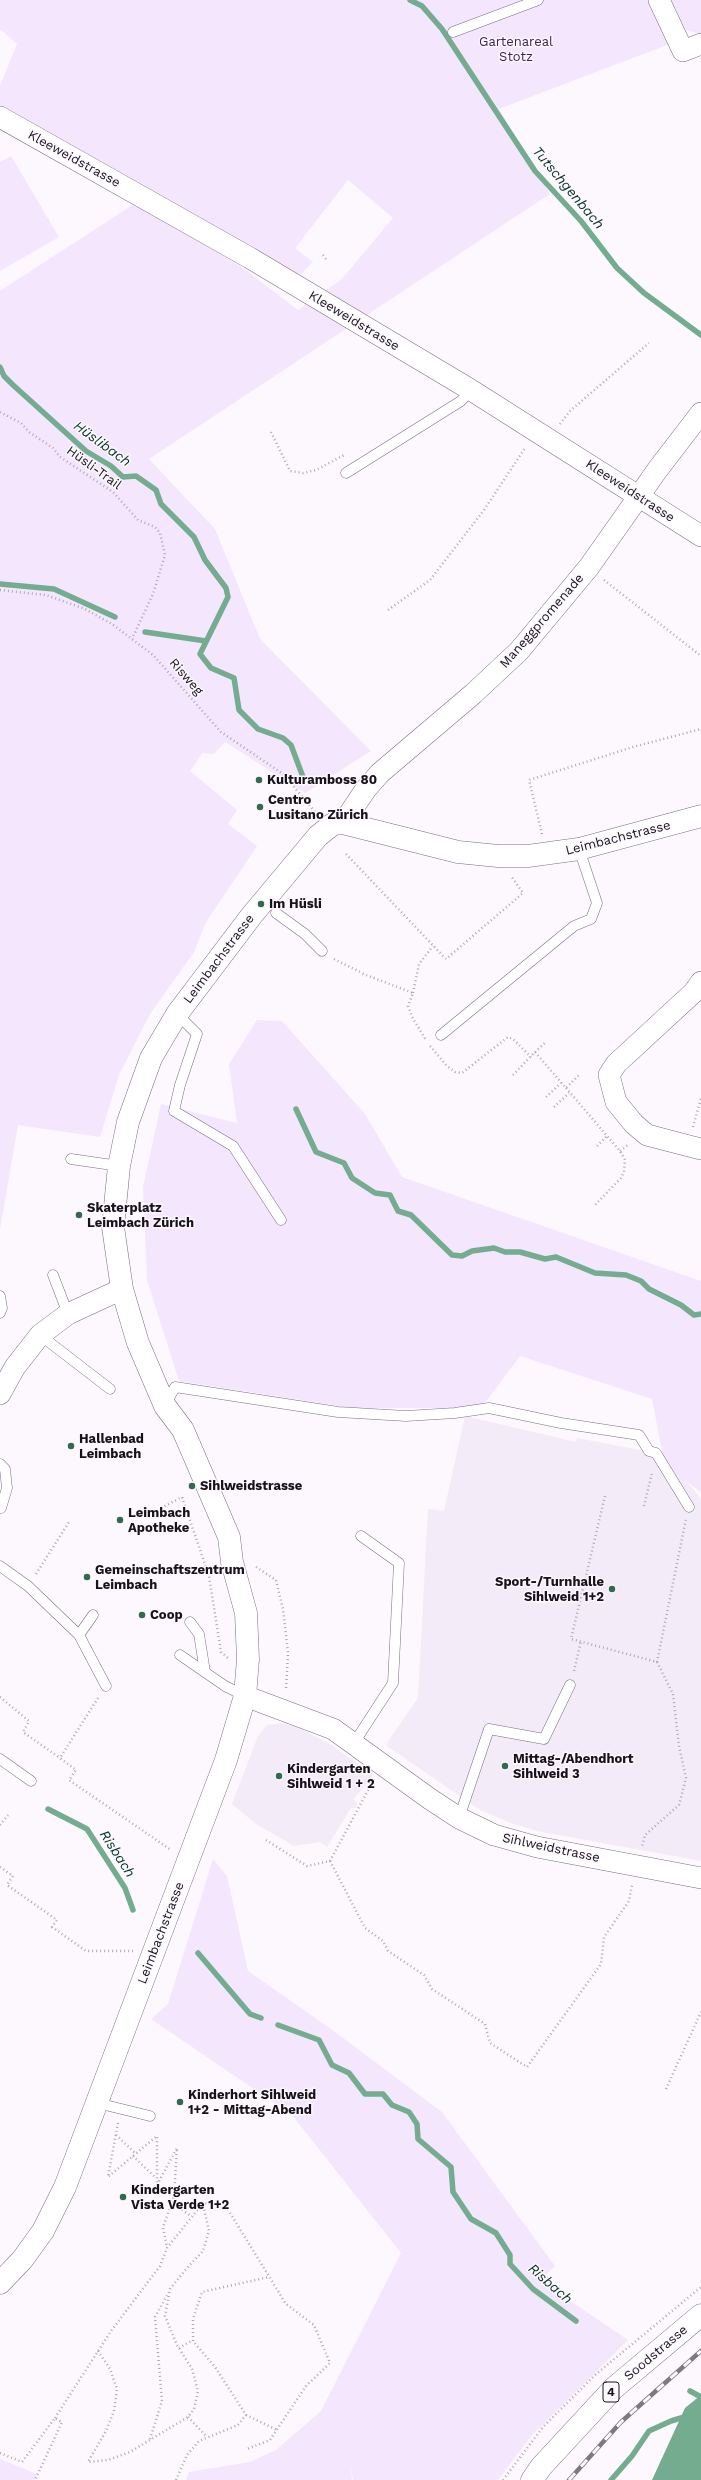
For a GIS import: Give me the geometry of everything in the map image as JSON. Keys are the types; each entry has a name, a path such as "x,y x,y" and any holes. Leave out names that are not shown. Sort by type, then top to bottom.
{"street":[{"path":"659,0 683,51 701,44"},
{"name":"Kleeweidstrasse","path":"0,118 250,258 471,390 639,495 701,536"},
{"name":"Maneggpromenade","path":"336,825 380,773 473,694 519,651 589,567 639,495 701,413"},
{"name":"Leimbachstrasse","path":"0,2283 22,2260 52,2217 97,2103 226,1760 245,1696 248,1659 246,1613 232,1562 229,1537 183,1430 165,1406 138,1343 122,1289 113,1227 119,1166 138,1089 151,1058 177,1014 252,915 336,825 458,852 498,856 528,856 579,849 701,816"},
{"path":"701,982 694,992 616,1064 609,1075 616,1102 642,1131 660,1140 701,1149"},
{"path":"0,1394 15,1367 40,1335 68,1314 122,1289"},
{"name":"Sihlweidstrasse","path":"245,1696 333,1729 459,1818 494,1835 522,1843 701,1878"},
{"name":"Soodstrasse","path":"532,2480 541,2467 614,2388 701,2315"}],"lane":[{"path":"453,32 538,0"},
{"path":"346,473 462,401 471,390"},
{"path":"441,1035 574,926 591,919 597,903 579,849"},
{"path":"276,913 322,951"},
{"path":"177,1014 197,1034 180,1085 174,1111 233,1146 281,1220"},
{"path":"71,1159 119,1166"},
{"path":"53,1275 68,1314"},
{"path":"0,1296 2,1308 0,1313"},
{"path":"40,1335 110,1389"},
{"path":"165,1406 175,1387 338,1412 406,1416 455,1413 489,1408 561,1423 639,1435 649,1451 656,1454 689,1507"},
{"path":"0,1464 4,1469 7,1488 1,1508"},
{"path":"354,1743 393,1682 399,1563 361,1536"},
{"path":"0,1566 28,1586 80,1634 106,1686"},
{"path":"80,1634 92,1615"},
{"path":"190,1622 199,1634 205,1672"},
{"path":"180,1655 245,1696"},
{"path":"459,1818 489,1729 544,1739 570,1685"},
{"path":"0,1759 31,1781"},
{"path":"97,2103 150,2116"}],"path":[{"path":"323,255 326,259"},
{"path":"388,610 430,580 543,435 649,343"},
{"name":"Hüsli-Trail","path":"0,412 21,423 29,432 53,448 60,457 113,492 138,520 155,527 160,533 162,549 165,555 153,594 132,639"},
{"path":"271,432 290,471 302,473 316,470 348,453"},
{"path":"599,576 701,656"},
{"name":"Risweg","path":"0,590 46,595 85,609 112,624 153,655 221,732 283,774 336,825"},
{"path":"542,834 529,780 633,746 701,729"},
{"path":"346,854 446,959 523,893 508,872"},
{"path":"433,946 419,964 413,993 408,1006 412,1017 433,1050 455,1072 462,1073 508,1037 513,1039 531,1056"},
{"path":"322,951 341,963 366,975 413,993"},
{"path":"513,1075 546,1042"},
{"path":"535,1052 607,1136 625,1160 624,1172 621,1178 595,1205"},
{"path":"566,1088 579,1074"},
{"path":"546,1097 561,1083"},
{"path":"554,1107 569,1092"},
{"path":"692,1128 701,1098"},
{"path":"597,1146 607,1136"},
{"path":"644,1506 656,1454"},
{"path":"605,1496 571,1639 657,1662"},
{"path":"161,1508 182,1497 209,1576 221,1652 228,1658"},
{"path":"330,1862 365,1928 383,1941 388,1951 424,1975 432,1989 485,2024 490,2043 527,2067 601,1964 604,1938 629,1901 645,1834 679,1805 686,1778 678,1746 673,1694 657,1662 689,1507"},
{"path":"28,1586 69,1522"},
{"path":"256,1568 276,1580 283,1609 288,1653 285,1693"},
{"path":"570,1685 581,1641"},
{"path":"60,1758 106,1686"},
{"path":"0,1697 29,1721 23,1732 76,1770 69,1780 173,1851"},
{"path":"330,1862 383,1763"},
{"path":"0,1826 8,1815"},
{"path":"266,1840 307,1866 330,1862"},
{"path":"0,1867 13,1876 7,1885 57,1920 52,1927 86,1951 136,1950"},
{"path":"666,2088 701,2012"},
{"path":"121,2109 108,2177 157,2136 157,2185"},
{"path":"116,2135 136,2154"},
{"path":"157,2185 177,2148 174,2197 163,2227 167,2248"},
{"path":"133,2156 157,2178"},
{"path":"157,2185 174,2197"},
{"path":"0,2454 22,2462 55,2418 98,2351 160,2266 167,2248 202,2203"},
{"path":"202,2203 227,2208 286,2304 314,2325 330,2363 306,2386 270,2440 247,2449"},
{"path":"150,2440 162,2401 155,2317 170,2289 187,2268 203,2252 209,2231 202,2203"},
{"path":"172,2204 191,2216"},
{"path":"269,2277 202,2292 193,2319 193,2340 215,2367 246,2415 277,2430"},
{"path":"98,2351 110,2369 117,2390 114,2411 106,2432 88,2462 108,2460 130,2452 188,2417 194,2409 198,2391 192,2369 179,2348 165,2316 170,2289"},
{"path":"179,2348 193,2340"},
{"path":"176,2480 187,2455 199,2441 238,2424 246,2415"},
{"path":"188,2417 208,2437"},
{"path":"35,2480 62,2422 55,2418"}],"shaded area":[{"path":"465,1416 576,1442 577,1438 656,1453 691,1486 701,1499 701,1861 537,1831 511,1823 480,1810 387,1746 388,1741 418,1698 428,1509 444,1511"},
{"path":"282,1723 297,1727 330,1744 373,1774 354,1799 357,1803 356,1808 351,1808 327,1847 320,1842 294,1846 256,1824 232,1804 258,1736 267,1725"},
{"path":"701,2395 701,2480 652,2480 685,2408"}],"green space":[{"name":"Gartenareal Stotz","path":"0,0 410,0 420,5 412,0 651,0 672,43 499,109 550,194 149,459 215,529 260,639 371,751 305,793 225,742 214,754 202,753 190,771 237,810 228,824 257,846 206,922 194,952 150,1014 119,1075 100,1137 18,1125 0,1229 0,291 134,204 239,265 298,310 342,279 393,218 348,180 295,248 313,262 301,274 289,273 0,108 0,86 17,44 0,29"},
{"path":"665,0 701,0 701,34 678,28"},
{"path":"11,156 59,237 0,271 0,162"},
{"path":"257,1020 282,1021 365,1114 402,1177 701,1281 701,1492 665,1466 652,1399 520,1356 481,1408 352,1408 179,1381 147,1280 143,1187 161,1104 237,1123 229,1064"},
{"path":"213,1859 227,1876 248,1971 331,2029 442,2112 555,2266 544,2276 575,2304 628,2340 532,2435 498,2480 353,2480 351,2466 352,2480 186,2480 189,2472 250,2462 276,2450 321,2411 401,2253 292,2115 151,2019 168,2004"},
{"path":"0,2459 37,2474 35,2480 0,2480"}],"waterway":[{"name":"Tutschgenbach","path":"410,0 422,6 442,29 535,171 581,221 617,268 644,293 701,335"},
{"name":"Hüslibach","path":"0,367 4,376 13,385 86,451 111,466 123,477 136,476 156,490 161,504 194,537 205,560 226,588 228,597 200,654 211,668 234,678 239,710 258,729 283,738 291,745 303,777"},
{"path":"0,584 54,589 115,617"},
{"path":"145,632 206,641"},
{"path":"296,1109 316,1152 344,1163 352,1178 375,1193 390,1195 398,1211 411,1215 452,1255 462,1256 472,1251 494,1248 505,1252 520,1252 545,1259 556,1257 595,1273 626,1275 641,1281 649,1289 681,1305 694,1315 701,1314"},
{"name":"Risbach","path":"48,1809 87,1829 125,1888 133,1910"},
{"name":"Risbach","path":"198,1953 250,2014 261,2018"},
{"name":"Risbach","path":"278,2025 319,2040 332,2065 349,2073 365,2094 383,2094 392,2105 409,2112 417,2124 418,2139 451,2167 453,2192 471,2219 496,2233 510,2255 510,2264 533,2289 576,2321"},
{"name":"Risbach","path":"690,2391 701,2397"},
{"path":"611,2480 632,2456 649,2431 671,2421 701,2412"}],"railway":[{"path":"569,2480 621,2422 701,2351"}],"place":[{"name":"Kulturamboss 80","path":"259,780"},
{"name":"Centro Lusitano Zürich","path":"260,807"},
{"name":"Im Hüsli","path":"261,904"},
{"name":"Skaterplatz Leimbach Zürich","path":"79,1215"},
{"name":"Hallenbad Leimbach","path":"71,1446"},
{"name":"Sihlweidstrasse","path":"192,1486"},
{"name":"Leimbach Apotheke","path":"120,1520"},
{"name":"Gemeinschaftszentrum Leimbach","path":"87,1577"},
{"name":"Sport-/Turnhalle Sihlweid 1+2","path":"612,1589"},
{"name":"Coop","path":"142,1615"},
{"name":"Mittag-/Abendhort Sihlweid 3","path":"505,1766"},
{"name":"Kindergarten Sihlweid 1 + 2","path":"279,1776"},
{"name":"Kinderhort Sihlweid 1+2 - Mittag-Abend","path":"180,2102"},
{"name":"Kindergarten Vista Verde 1+2","path":"123,2197"}]}
